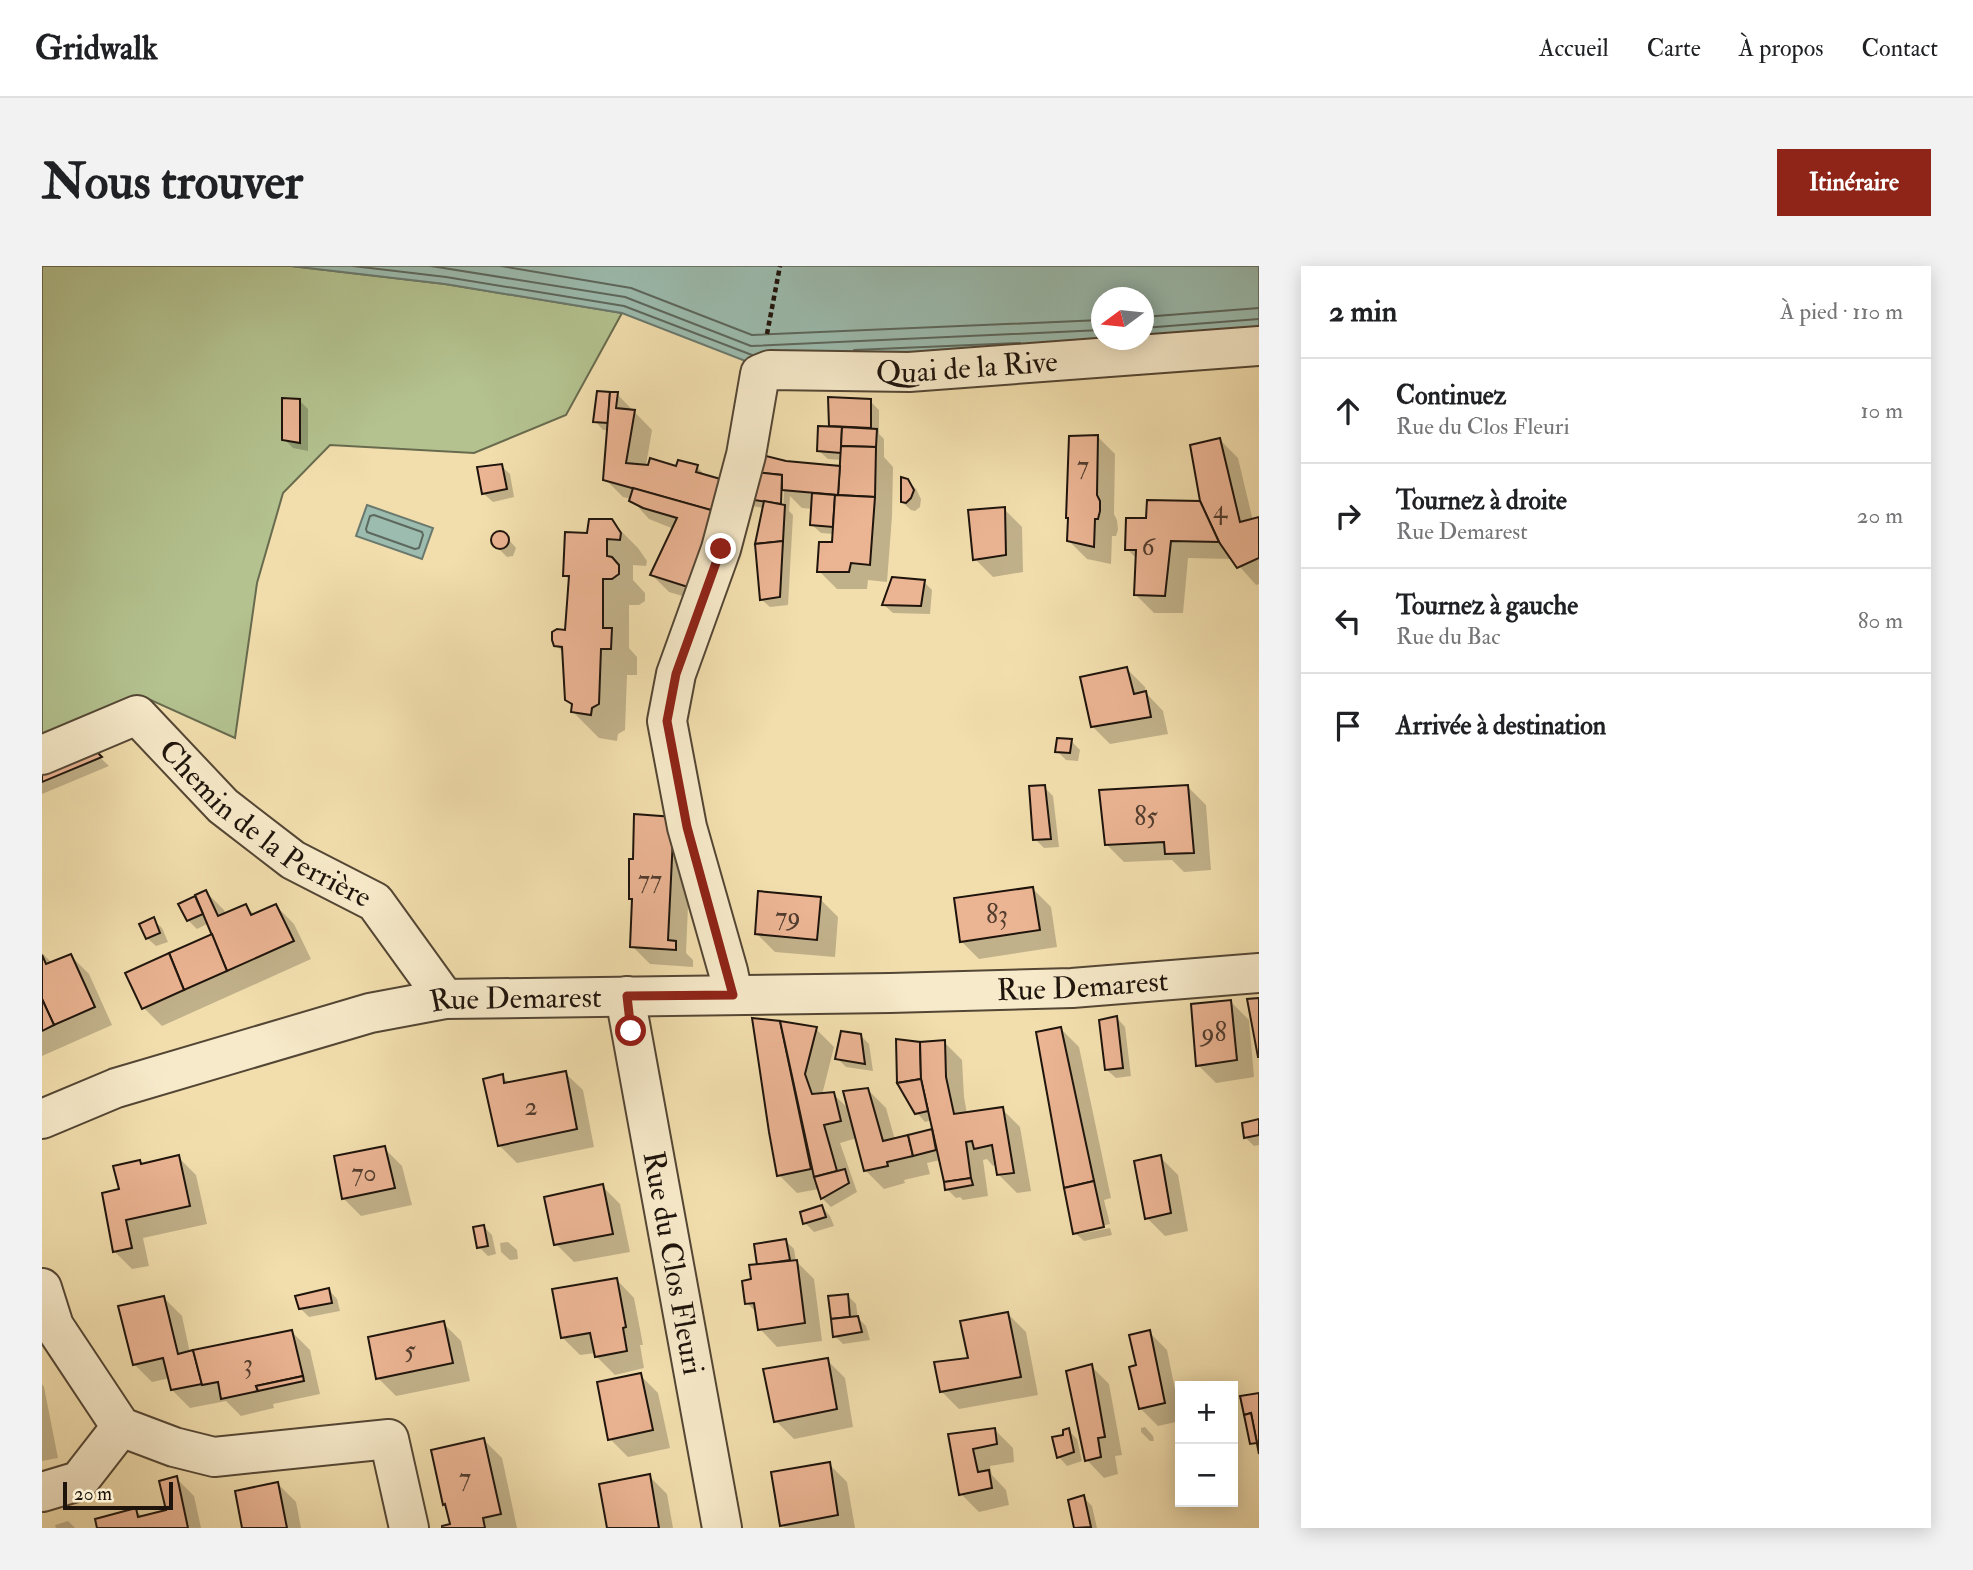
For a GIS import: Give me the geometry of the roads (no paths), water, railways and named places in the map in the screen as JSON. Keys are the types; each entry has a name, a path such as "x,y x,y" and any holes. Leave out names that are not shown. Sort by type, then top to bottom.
{"street":[{"name":"Quai de la Rive","path":"733,995 687,827 667,721 676,674 721,549 746,455 760,374 770,370 909,372 1259,346"},
{"name":"Chemin de la Perrière","path":"51,751 137,715 223,806 293,860 375,902 445,999"},
{"name":"Rue Demarest","path":"42,1119 116,1088 370,1013 445,999 1072,988 1259,972"},
{"name":"Rue du Clos Fleuri","path":"627,996 722,1528"},
{"path":"42,1288 54,1326 121,1427 174,1447 214,1457 389,1439 409,1528"},
{"path":"42,1492 79,1481 121,1427"}],"water":[{"path":"291,266 1259,266 1259,334 1154,340 1154,287 1091,287 1091,343 748,362 622,313 445,284"},
{"path":"367,505 433,528 422,559 356,536"}]}
